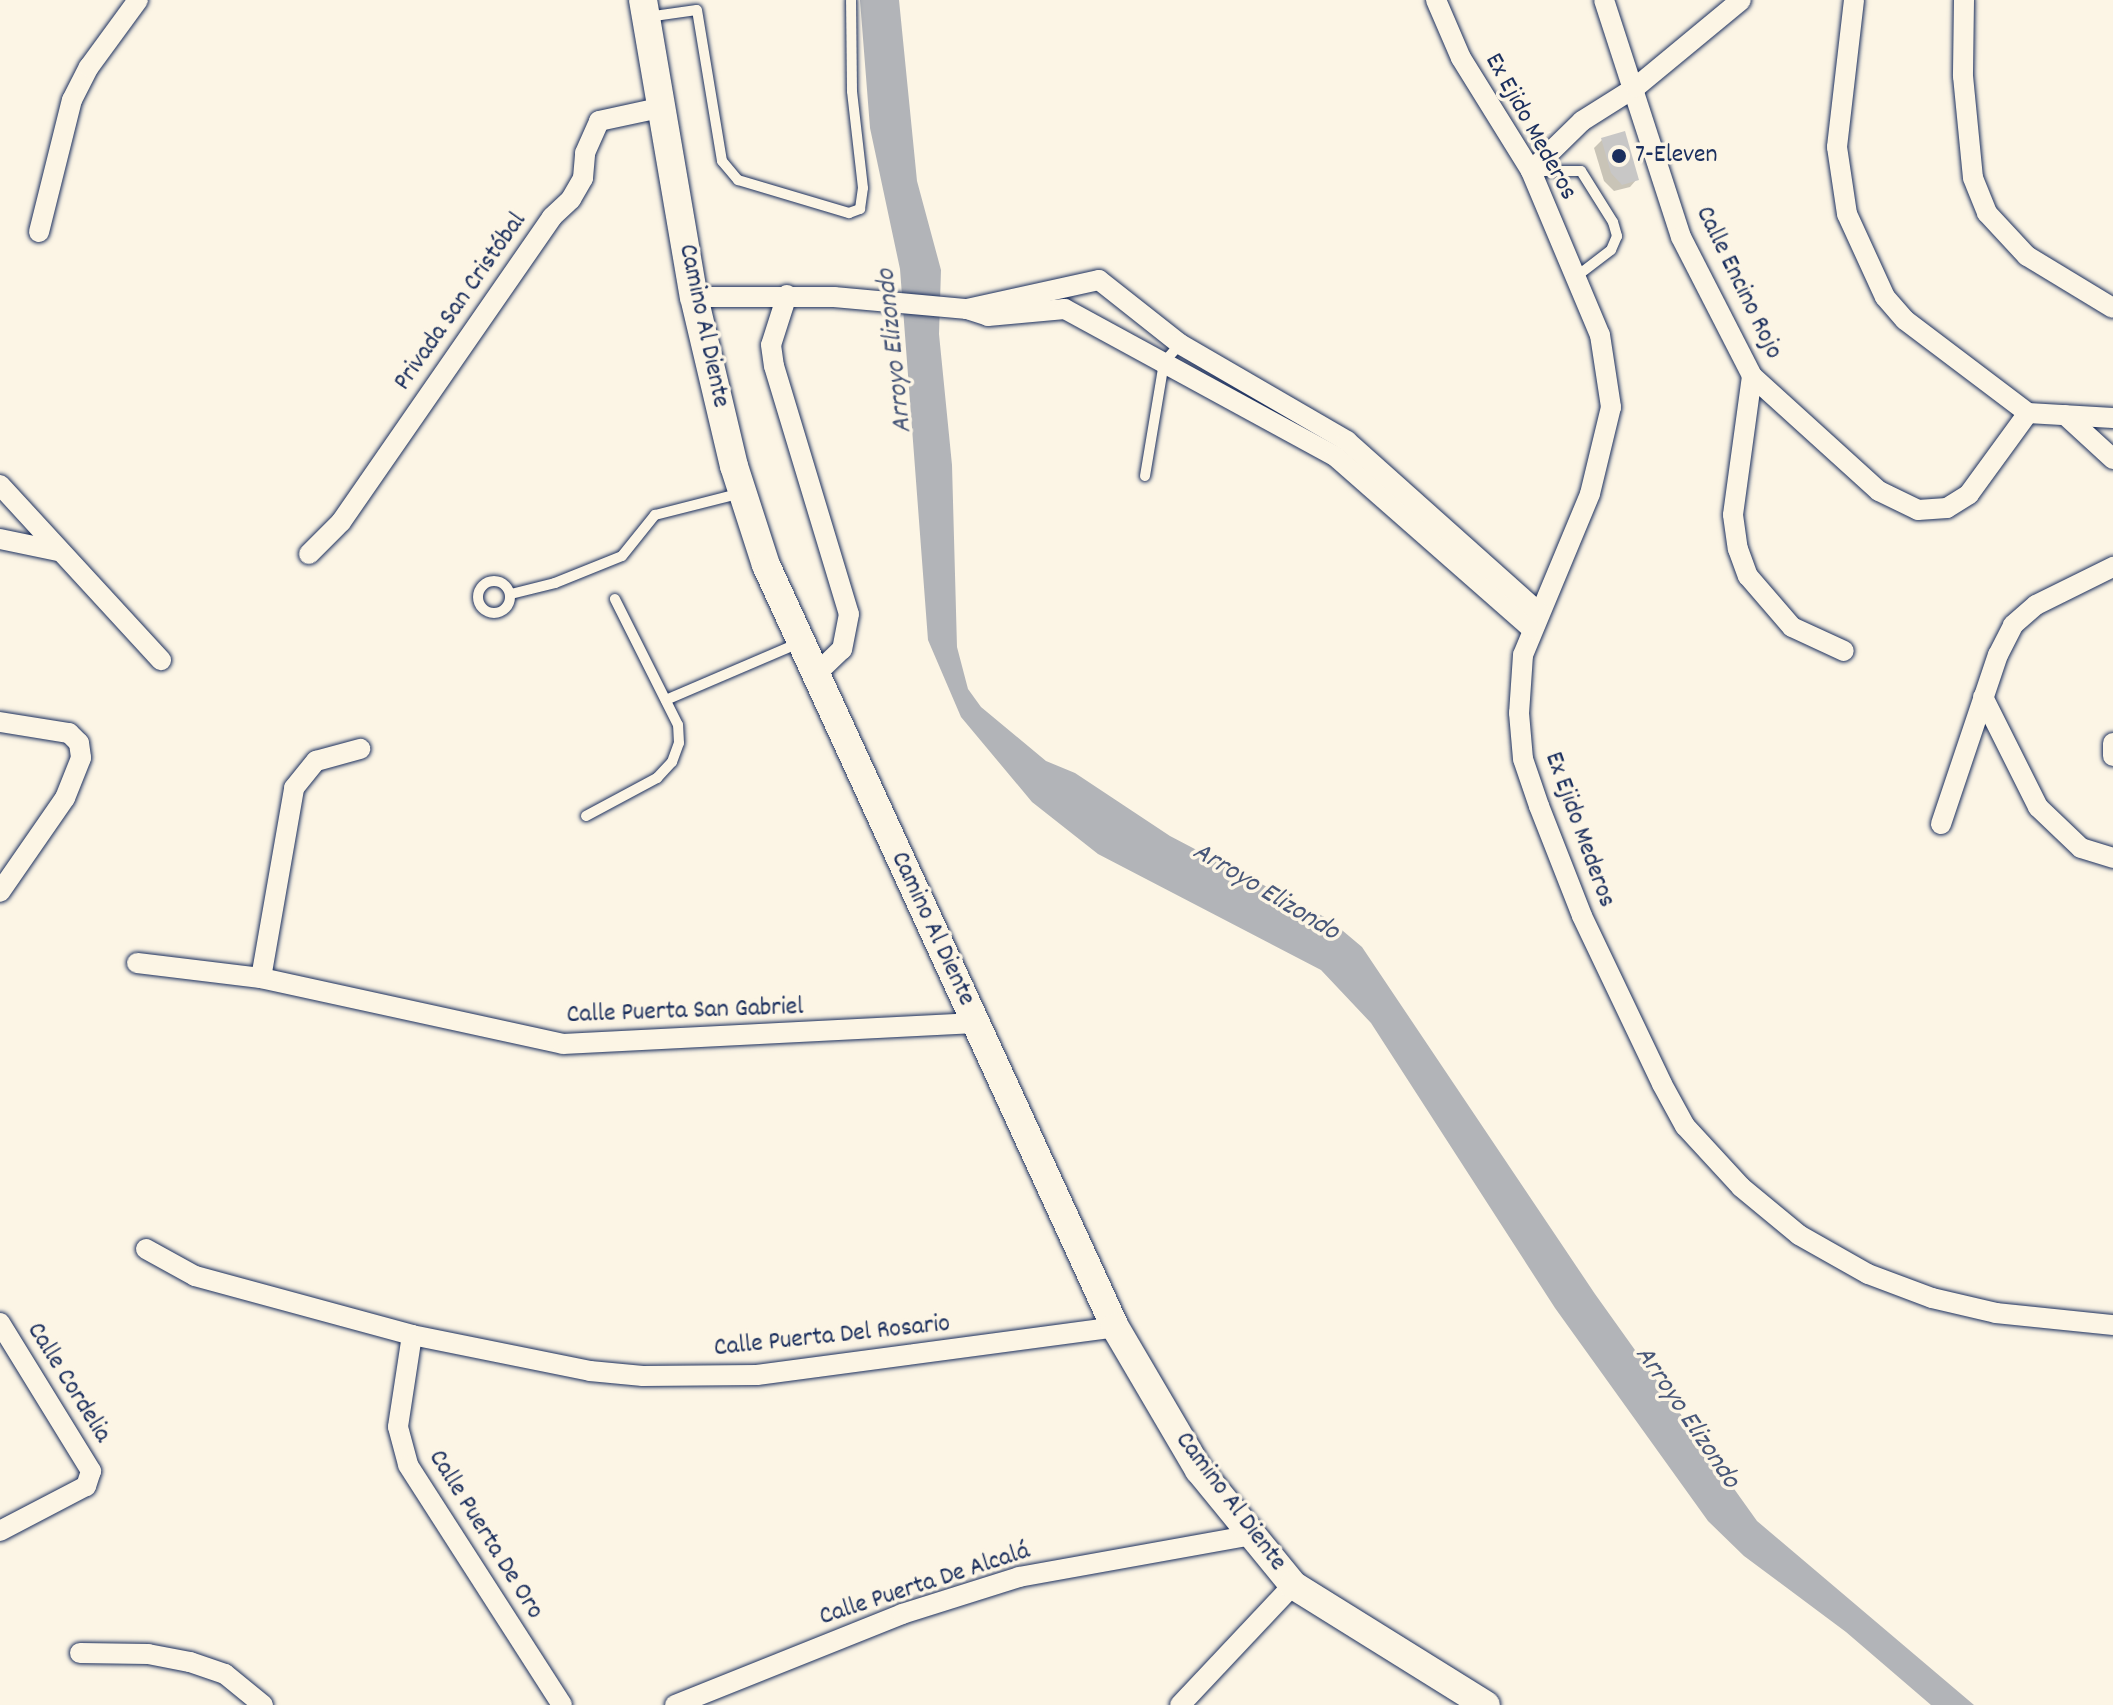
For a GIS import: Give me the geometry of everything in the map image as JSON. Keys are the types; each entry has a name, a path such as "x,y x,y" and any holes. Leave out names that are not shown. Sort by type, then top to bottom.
{"street":[{"path":"39,232 72,100 89,67 138,0"},
{"name":"Ex Ejido Mederos","path":"1436,0 1461,58 1531,171 1600,335 1611,407 1590,494 1523,655 1519,713 1523,759 1582,916 1685,1126 1741,1187 1799,1235 1868,1274 1932,1298 1996,1313 2113,1325"},
{"name":"Calle Encino Rojo","path":"1604,0 1636,87 1681,237 1752,376 1879,491 1918,510 1947,508 1969,494 2028,413"},
{"path":"1531,171 1582,121 1636,87 1741,0"},
{"path":"1854,0 1837,147 1847,214 1885,297 1905,320 2028,413 2113,418"},
{"path":"1964,0 1963,76 1973,178 1987,213 2027,256 2113,308"},
{"name":"Camino Al Diente","path":"644,8 694,297 743,493 799,643 1115,1327 1199,1470 1248,1536 1293,1585 1486,1705"},
{"name":"Privada San Cristóbal","path":"309,554 341,522 552,217 571,199 583,178 585,153 599,121 659,108"},
{"path":"960,308 1099,280 1180,344 1312,418 1535,620"},
{"path":"1065,309 1067,284"},
{"path":"787,295 775,323 774,366 849,614 842,649 814,676"},
{"path":"694,297 787,295 867,300 960,308 988,316 1065,309 1309,438 1383,483"},
{"path":"1110,331 1134,305"},
{"path":"1752,376 1733,515 1738,549 1748,576 1770,606 1818,643 1844,651"},
{"path":"2065,415 2113,459"},
{"path":"0,485 161,660"},
{"path":"0,539 58,551"},
{"path":"1941,824 1983,697 2013,625 2036,605 2113,567"},
{"path":"1983,697 2038,807 2081,848 2113,858"},
{"path":"0,722 56,729 79,743 78,773 65,798 0,892"},
{"path":"2113,743 2113,756"},
{"path":"261,978 294,788 316,761 360,749"},
{"name":"Calle Puerta San Gabriel","path":"137,963 261,978 563,1044 975,1023"},
{"name":"Calle Puerta Del Rosario","path":"146,1249 195,1276 412,1335 590,1371 693,1377 757,1375 1115,1327"},
{"name":"Calle Cordelia","path":"0,1531 86,1486 91,1471 1,1326"},
{"name":"Calle Puerta De Oro","path":"412,1335 398,1427 408,1465 562,1705"},
{"name":"Calle Puerta De Alcalá","path":"675,1705 902,1614 1019,1577 1248,1536"},
{"path":"1180,1705 1293,1585"},
{"path":"80,1653 148,1654 190,1662 225,1674 263,1705"}],"lane":[{"path":"644,8 698,5 722,161 738,180 849,213 860,209 863,188 852,91 851,0"},
{"path":"1531,171 1581,171 1613,222 1617,236 1611,250 1577,276"},
{"path":"1145,476 1164,362 1180,344"},
{"path":"511,594 555,583 622,556 655,515 743,493"},
{"path":"586,816 657,778 672,762 678,725 615,599"},
{"path":"666,700 799,643"}],"water":[{"name":"Arroyo Elizondo","path":"860,0 899,0 917,181 941,270 939,334 952,465 957,647 968,689 981,707 1046,761 1075,773 1170,836 1330,920 1362,947 1595,1294 1757,1521 1974,1705 1931,1705 1846,1632 1744,1556 1708,1521 1555,1308 1371,1023 1321,970 1098,854 1032,802 961,717 928,640 900,269 870,128"}],"building":[{"name":"7-Eleven","path":"1625,131 1639,180 1622,185 1611,173 1601,138"}],"place":[{"name":"7-Eleven","path":"1619,156"}]}
